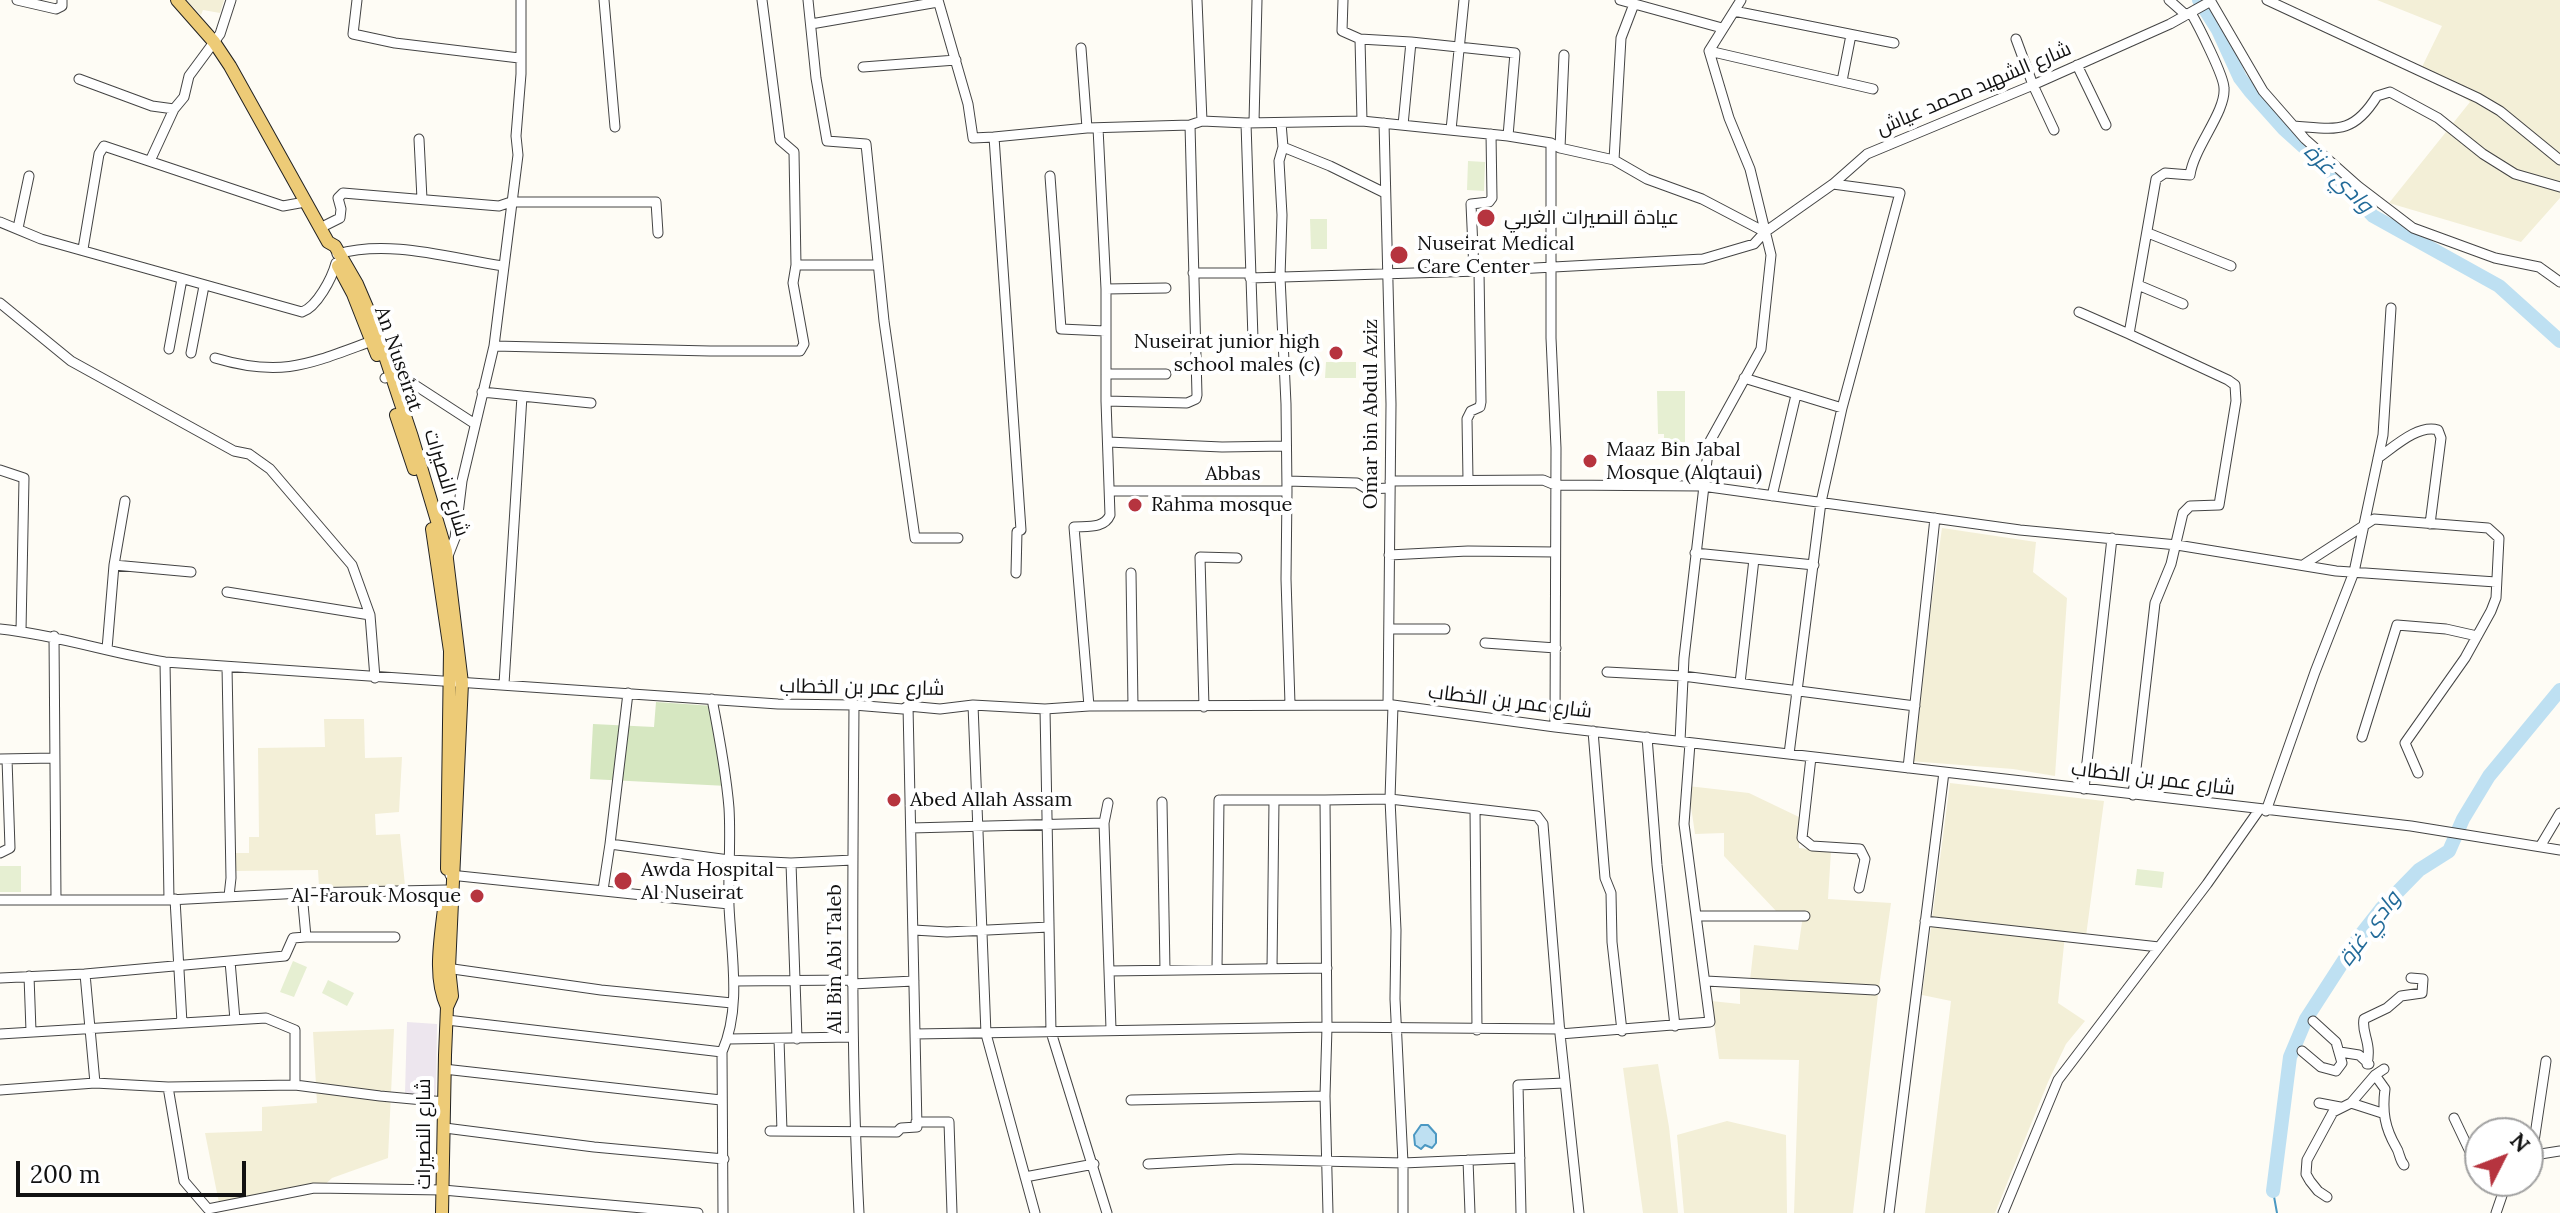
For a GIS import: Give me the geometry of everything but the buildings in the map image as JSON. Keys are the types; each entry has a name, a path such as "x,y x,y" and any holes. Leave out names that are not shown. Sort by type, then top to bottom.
{"main road":[{"path":"167,0 198,23"},
{"path":"177,0 214,42 320,228"},
{"name":"An Nuseirat","path":"320,228 389,377 443,564 450,651 456,683"},
{"path":"336,257 368,308 389,377"},
{"name":"شارع النصيرات","path":"444,967 451,875 456,683"},
{"name":"شارع النصيرات","path":"442,1213 444,1069 447,1013 452,996 444,967 446,890 451,875"}],"street":[{"path":"17,0 56,9 62,6 62,0"},
{"path":"150,161 174,109 184,97 189,76 220,34 231,0"},
{"path":"357,0 353,34 395,43 519,58"},
{"path":"443,564 455,538 462,481 494,346 518,155 521,0"},
{"path":"604,0 615,127"},
{"path":"494,346 800,351 804,344 793,283 796,265 794,152 780,140 762,0"},
{"path":"808,0 827,141 866,144 877,265 915,538 958,538"},
{"path":"1197,0 1202,121"},
{"path":"1253,339 1250,122 1257,0"},
{"path":"1343,0 1342,31 1360,39 1515,53 1508,136"},
{"path":"1451,130 1464,0"},
{"path":"1620,0 1722,28"},
{"path":"915,1034 1327,1027 1477,1030 1496,1027 1560,1032 1622,1031 1710,1022 1684,824 1683,676 1709,443 1761,349 1771,255 1750,169 1729,118 1709,51 1741,0"},
{"path":"2169,0 2201,7 2263,91 2294,126 2358,186 2413,228 2495,258 2539,267 2560,282"},
{"path":"2267,0 2478,98 2500,111 2560,160"},
{"path":"811,24 938,1 956,60 973,138 1087,128 1190,125 1202,121 1362,121 1508,136 1614,160 1647,179 1702,199 1765,232"},
{"path":"1614,160 1621,38 1634,4"},
{"path":"2129,334 2156,179 2165,173 2190,175 2192,160 2218,110 2224,87 2201,7"},
{"name":"شارع الشهيد محمد عياش","path":"1193,273 1280,277 1551,268 1703,259 1754,244 1765,232 1833,184 1867,154 2033,85 2201,7"},
{"path":"1734,11 1894,43"},
{"path":"1842,81 1851,35"},
{"path":"1360,39 1362,121"},
{"path":"2016,39 2054,130"},
{"path":"1403,125 1411,42"},
{"path":"1081,48 1087,128"},
{"path":"1709,51 1873,89"},
{"path":"1555,727 1551,268 1555,146 1564,55"},
{"path":"863,67 956,60"},
{"path":"2077,65 2106,125"},
{"path":"79,79 152,106 174,109"},
{"path":"2294,126 2343,129 2367,112 2377,96 2390,92 2438,118 2483,154 2515,174 2560,187"},
{"path":"1281,123 1280,277 1290,704"},
{"name":"Omar bin Abdul Aziz","path":"1384,123 1390,485 1390,799 1403,1213"},
{"path":"1106,401 1187,403 1196,399 1190,125"},
{"path":"1089,706 1074,527 1107,522 1111,491 1098,128"},
{"path":"1468,480 1467,419 1471,411 1480,407 1481,402 1476,271 1469,212 1471,204 1489,202 1492,198 1491,134"},
{"path":"994,137 1021,530 1017,532 1016,573"},
{"path":"419,139 422,199"},
{"path":"83,249 99,154 104,146 283,206 305,202"},
{"path":"1283,147 1385,193"},
{"path":"18,228 29,176"},
{"path":"1050,176 1061,329 1105,331"},
{"path":"1789,754 1821,502 1842,408 1900,193 1833,184"},
{"path":"320,228 340,218 338,198 343,193 499,206 511,202 656,202 658,233"},
{"path":"0,222 41,239 302,312 307,311 333,273 336,257 359,249 432,252 503,266"},
{"path":"2148,233 2231,266"},
{"path":"796,265 877,265"},
{"path":"169,349 182,279"},
{"path":"2138,285 2183,304"},
{"path":"191,353 204,286"},
{"path":"1106,289 1166,288"},
{"path":"0,303 71,361 234,451 249,454 270,469 352,565 370,615 375,678"},
{"path":"2003,1213 2058,1080 2262,810 2354,572 2383,435 2391,308"},
{"path":"2079,312 2235,385 2236,401 2219,505 2190,506 2183,513 2177,545 2155,603 2133,795"},
{"path":"215,358 248,368 295,367 372,341"},
{"path":"389,377 398,374 475,424"},
{"path":"1106,374 1166,374"},
{"path":"1744,378 1842,408"},
{"path":"482,392 591,403"},
{"path":"1772,496 1796,395"},
{"path":"504,684 522,396"},
{"path":"2378,458 2417,432 2430,427 2438,430 2441,438 2430,524"},
{"path":"1108,442 1222,447 1286,446"},
{"path":"0,470 24,478 21,631"},
{"name":"Abbas","path":"1111,491 1357,483 1367,489 1468,480 1543,480 1555,485 1702,486 2020,530 2177,545 2354,572 2496,582"},
{"path":"107,649 114,565 125,501"},
{"path":"1908,768 1935,518"},
{"path":"2303,565 2374,519 2488,528 2495,531 2499,538 2496,598 2465,658 2405,743 2418,773"},
{"path":"2084,789 2112,538"},
{"path":"1389,555 1468,551 1555,552"},
{"path":"1695,553 1814,565"},
{"path":"1204,707 1200,557 1237,558"},
{"path":"1740,683 1754,559"},
{"path":"114,565 191,572"},
{"path":"1131,573 1133,706"},
{"path":"227,592 370,615"},
{"path":"2362,737 2397,625 2446,629 2477,636"},
{"name":"شارع عمر بن الخطاب","path":"0,629 54,636 130,657 165,662 778,704 903,709 908,706 940,709 973,705 1045,709 1089,706 1391,705 1555,727 2411,826 2560,850"},
{"path":"1389,629 1445,629"},
{"path":"54,636 56,899"},
{"path":"1485,643 1556,648"},
{"path":"165,662 172,899 182,1023"},
{"path":"227,667 229,896"},
{"path":"1607,672 1683,676 1915,706"},
{"path":"603,890 628,693"},
{"path":"712,699 724,761 729,811 729,904 734,981 728,1039 722,1052 723,1213"},
{"name":"Ali Bin Abi Taleb","path":"854,705 852,982 854,1131 859,1213"},
{"path":"973,705 986,1034 1035,1213"},
{"path":"770,1131 897,1132 901,1128 917,1127 908,706"},
{"path":"1045,709 1051,1032 1107,1213"},
{"path":"1593,731 1622,1031"},
{"path":"1647,737 1658,877 1675,1026"},
{"path":"1811,757 1802,838 1812,846 1860,849 1865,859 1859,888"},
{"path":"0,853 10,848 3,759 54,758"},
{"path":"1889,1213 1944,772"},
{"path":"1217,969 1220,800 1390,799 1537,816 1543,824 1579,1213"},
{"path":"1325,800 1328,1213"},
{"path":"1272,968 1274,801"},
{"path":"1162,802 1165,970"},
{"path":"1108,803 1104,823 1111,1029"},
{"path":"1475,809 1477,1030"},
{"path":"2541,845 2560,813"},
{"path":"911,828 1104,823"},
{"path":"610,844 729,860 791,863 853,860"},
{"path":"791,863 797,1039"},
{"path":"451,875 729,904"},
{"path":"0,900 172,899 446,890"},
{"path":"302,893 306,937"},
{"path":"1698,916 1805,916"},
{"path":"1925,921 2159,947"},
{"path":"914,930 947,932 1049,927"},
{"path":"0,978 85,974 285,956 293,938 395,937"},
{"path":"230,961 235,1020"},
{"path":"444,967 601,990 732,1003"},
{"path":"1109,971 1327,968"},
{"path":"85,974 95,1083"},
{"path":"29,976 31,1031"},
{"path":"2367,1064 2370,1051 2362,1024 2364,1019 2387,1008 2401,996 2422,993 2423,979 2411,978"},
{"path":"734,981 914,981"},
{"path":"1706,981 1875,990"},
{"path":"447,1013 722,1052"},
{"path":"0,1034 266,1018 295,1030 295,1085"},
{"path":"2302,1051 2321,1067 2336,1071 2342,1063 2336,1042 2313,1021"},
{"path":"728,1039 853,1037"},
{"path":"779,1039 782,1131"},
{"path":"2340,1052 2359,1055 2379,1072 2385,1089 2382,1113 2389,1139 2398,1149 2404,1165"},
{"path":"2537,1117 2546,1061"},
{"path":"444,1069 721,1100"},
{"path":"2327,1197 2318,1191 2306,1174 2307,1160 2333,1112 2351,1103 2379,1072"},
{"path":"0,1090 95,1083 168,1087 295,1085 445,1102"},
{"path":"1521,1213 1518,1085 1565,1083"},
{"path":"168,1087 184,1181 208,1209 314,1188 443,1190 698,1213"},
{"path":"1131,1100 1325,1096"},
{"path":"2319,1103 2340,1107"},
{"path":"2351,1103 2382,1113"},
{"path":"2454,1118 2464,1139"},
{"path":"916,1122 949,1122 952,1213"},
{"path":"445,1128 594,1147 724,1159"},
{"path":"1148,1164 1239,1159 1403,1163 1520,1158"},
{"path":"1468,1160 1470,1213"},
{"path":"1025,1177 1094,1164"}],"shaded area":[{"path":"186,0 224,0 220,13 203,10 201,15"},
{"path":"2377,0 2560,0 2560,198 2521,242 2389,203 2470,102 2422,67 2442,26"},
{"path":"1942,528 2036,542 2033,572 2067,598 2055,776 2013,769 1909,761"},
{"path":"324,719 364,719 365,758 402,757 399,812 375,814 376,835 400,834 405,886 319,887 318,870 236,871 236,853 249,853 249,837 259,837 258,748 325,747"},
{"path":"1950,783 2104,801 2086,936 2065,935 2058,1003 2085,1021 2066,1044 2048,1082 1995,1213 1925,1213 1951,1001 1922,995"},
{"path":"1688,786 1749,793 1799,817 1799,848 1831,851 1828,899 1891,903 1879,987 1750,980 1754,945 1798,950 1803,915 1777,912 1724,856 1724,833 1695,834"},
{"path":"1740,986 1878,995 1853,1213 1794,1213 1799,1060 1719,1059 1711,1001 1740,1004"},
{"path":"407,1022 437,1024 436,1095 405,1093"},
{"path":"394,1029 388,1158 332,1178 318,1191 220,1208 205,1133 262,1131 262,1107 317,1103 313,1032"},
{"path":"1658,1064 1669,1127 1678,1213 1643,1213 1623,1068"},
{"path":"1727,1121 1786,1135 1787,1213 1684,1213 1677,1135"}],"green space":[{"path":"1468,161 1485,162 1484,191 1467,190"},
{"path":"1310,219 1327,219 1327,249 1311,249"},
{"path":"1326,362 1356,362 1356,378 1325,378"},
{"path":"1657,391 1685,391 1685,443 1664,443 1664,434 1658,434"},
{"path":"656,702 713,706 727,786 590,779 593,724 654,727"},
{"path":"0,866 21,866 21,892 0,892"},
{"path":"2137,869 2164,872 2162,888 2135,885"},
{"path":"293,961 307,967 294,997 280,992"},
{"path":"328,980 354,993 347,1006 322,993"}],"water":[{"path":"1421,1125 1428,1125 1436,1134 1436,1143 1432,1148 1425,1145 1421,1149 1415,1145 1414,1135"}],"waterway":[{"name":"وادي غزة","path":"2199,0 2250,91 2284,129 2373,216 2499,286 2560,341"},
{"name":"وادي غزة","path":"2273,1191 2290,1057 2306,1019 2359,937 2381,909 2419,870 2449,851 2463,819 2489,776 2560,690"},
{"name":"وادي غزة","path":"2273,1191 2277,1213"}],"place":[{"name":"عيادة النصيرات الغربي","path":"1486,218"},
{"name":"Nuseirat Medical Care Center","path":"1399,255"},
{"name":"Nuseirat junior high school males (c)","path":"1336,353"},
{"name":"Maaz Bin Jabal Mosque (Alqtaui)","path":"1590,461"},
{"name":"Rahma mosque","path":"1135,505"},
{"name":"Abed Allah Assam","path":"894,800"},
{"name":"Awda Hospital Al Nuseirat","path":"623,881"},
{"name":"Al-Farouk Mosque","path":"477,896"}]}
